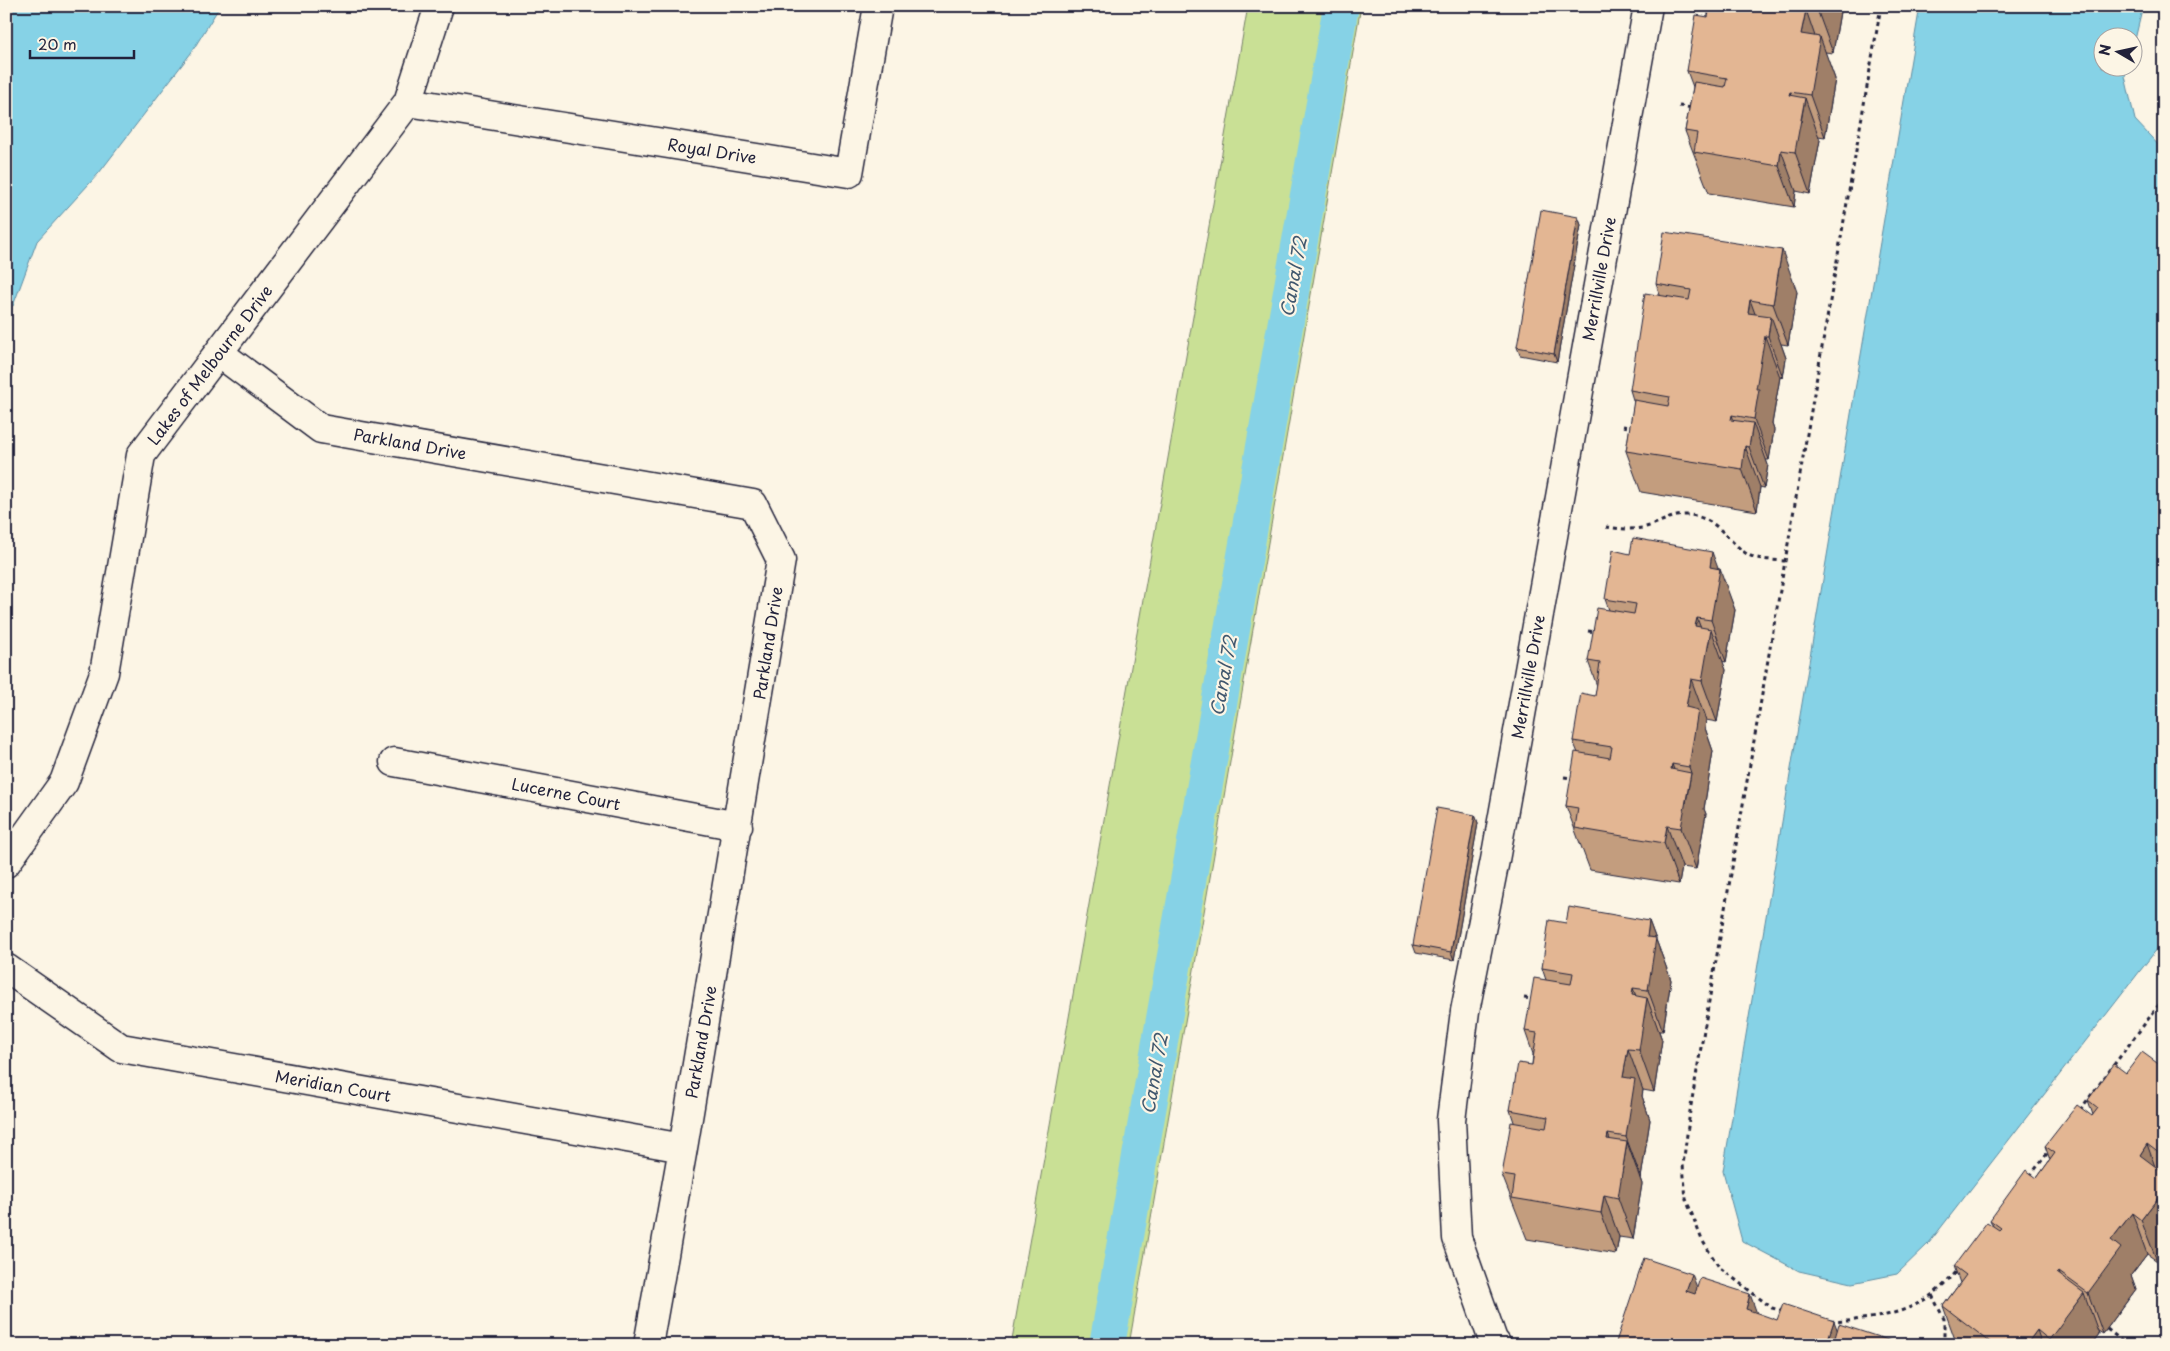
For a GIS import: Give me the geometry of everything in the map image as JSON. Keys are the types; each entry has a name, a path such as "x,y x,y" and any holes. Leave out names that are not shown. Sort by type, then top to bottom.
{"street":[{"name":"Lakes of Melbourne Drive","path":"6,863 64,782 104,673 141,455 220,354 408,102 439,6"},
{"name":"Royal Drive","path":"408,102 848,173 878,6"},
{"name":"Merrillville Drive","path":"1497,1345 1493,1340 1457,1238 1451,1120 1464,1011 1495,860 1648,6"},
{"name":"Parkland Drive","path":"220,354 320,429 753,504 781,560 738,826 648,1345"},
{"name":"Lucerne Court","path":"394,762 738,826"},
{"name":"Meridian Court","path":"6,968 120,1048 683,1148"}],"path":[{"path":"1788,1313 1772,1308 1719,1267 1702,1240 1686,1199 1683,1165 1690,1111 1881,6"},
{"path":"1679,106 1694,108"},
{"path":"1623,426 1638,428"},
{"path":"1606,527 1627,530 1651,526 1665,518 1680,515 1698,516 1710,521 1748,555 1785,561"},
{"path":"1588,631 1604,634"},
{"path":"1564,777 1580,779"},
{"path":"1524,998 1541,1001"},
{"path":"2076,1114 2164,998"},
{"path":"2030,1176 2053,1146"},
{"path":"1822,1320 1839,1322 1886,1316 1923,1302 1945,1286 1960,1268"},
{"path":"1932,1295 1944,1319 1944,1345"},
{"path":"2106,1329 2127,1345"}],"green space":[{"path":"1248,6 1361,6 1129,1345 1011,1345"}],"water":[{"path":"6,6 220,6 191,53 99,173 37,241 13,306 6,304"},
{"path":"1920,6 2143,6 2138,28 2092,28 2092,78 2125,78 2135,120 2164,151 2164,940 1929,1243 1897,1274 1852,1283 1799,1271 1742,1241 1723,1171"}],"building":[{"path":"1710,6 1819,6 1818,12 1806,10 1801,34 1820,37 1810,95 1790,92 1789,95 1805,98 1795,152 1781,150 1779,166 1694,152 1697,133 1685,131 1694,82 1725,87 1727,78 1687,71 1696,15 1708,17"},
{"path":"1541,210 1578,217 1554,354 1517,347"},
{"path":"1664,232 1782,250 1773,304 1750,300 1748,313 1771,316 1768,336 1765,336 1756,389 1759,389 1754,419 1732,415 1731,420 1753,423 1749,447 1745,446 1742,469 1626,451 1634,400 1668,406 1670,397 1630,390 1645,293 1689,300 1691,290 1656,284"},
{"path":"1633,538 1712,552 1710,567 1720,569 1711,620 1697,618 1695,626 1711,629 1702,681 1691,679 1686,707 1698,710 1689,767 1672,764 1671,769 1691,773 1681,828 1667,826 1664,843 1575,828 1578,808 1566,806 1575,752 1610,758 1612,747 1573,741 1581,693 1595,696 1600,663 1588,661 1597,608 1634,614 1636,604 1605,599 1613,550 1630,554"},
{"path":"1437,808 1475,815 1451,952 1413,945"},
{"path":"1569,907 1649,921 1647,937 1656,938 1648,990 1633,988 1632,995 1647,998 1639,1050 1628,1049 1623,1077 1635,1079 1626,1137 1608,1134 1607,1139 1627,1142 1618,1198 1604,1195 1601,1213 1512,1198 1515,1177 1502,1175 1511,1122 1546,1128 1548,1117 1510,1110 1518,1063 1532,1065 1537,1033 1525,1031 1534,978 1571,984 1573,973 1542,968 1549,920 1566,923"},
{"path":"2142,1052 2164,1068 2164,1157 2147,1144 2140,1155 2164,1173 2164,1190 2141,1220 2132,1213 2111,1240 2121,1248 2088,1293 2059,1272 2057,1273 2084,1293 2049,1340 2037,1330 2026,1345 1994,1345 1943,1306 1966,1275 1954,1266 1987,1222 1999,1230 2001,1228 1990,1220 2026,1170 2037,1178 2055,1153 2045,1146 2077,1105 2092,1116 2098,1108 2088,1100 2114,1064 2126,1073"},
{"path":"1644,1258 1692,1274 1686,1291 1695,1294 1700,1278 1750,1294 1746,1309 1777,1320 1783,1304 1834,1321 1828,1339 1834,1341 1839,1324 1891,1341 1890,1345 1615,1345"}],"waterway":[{"name":"Canal 72","path":"1107,1345 1341,6"}]}
